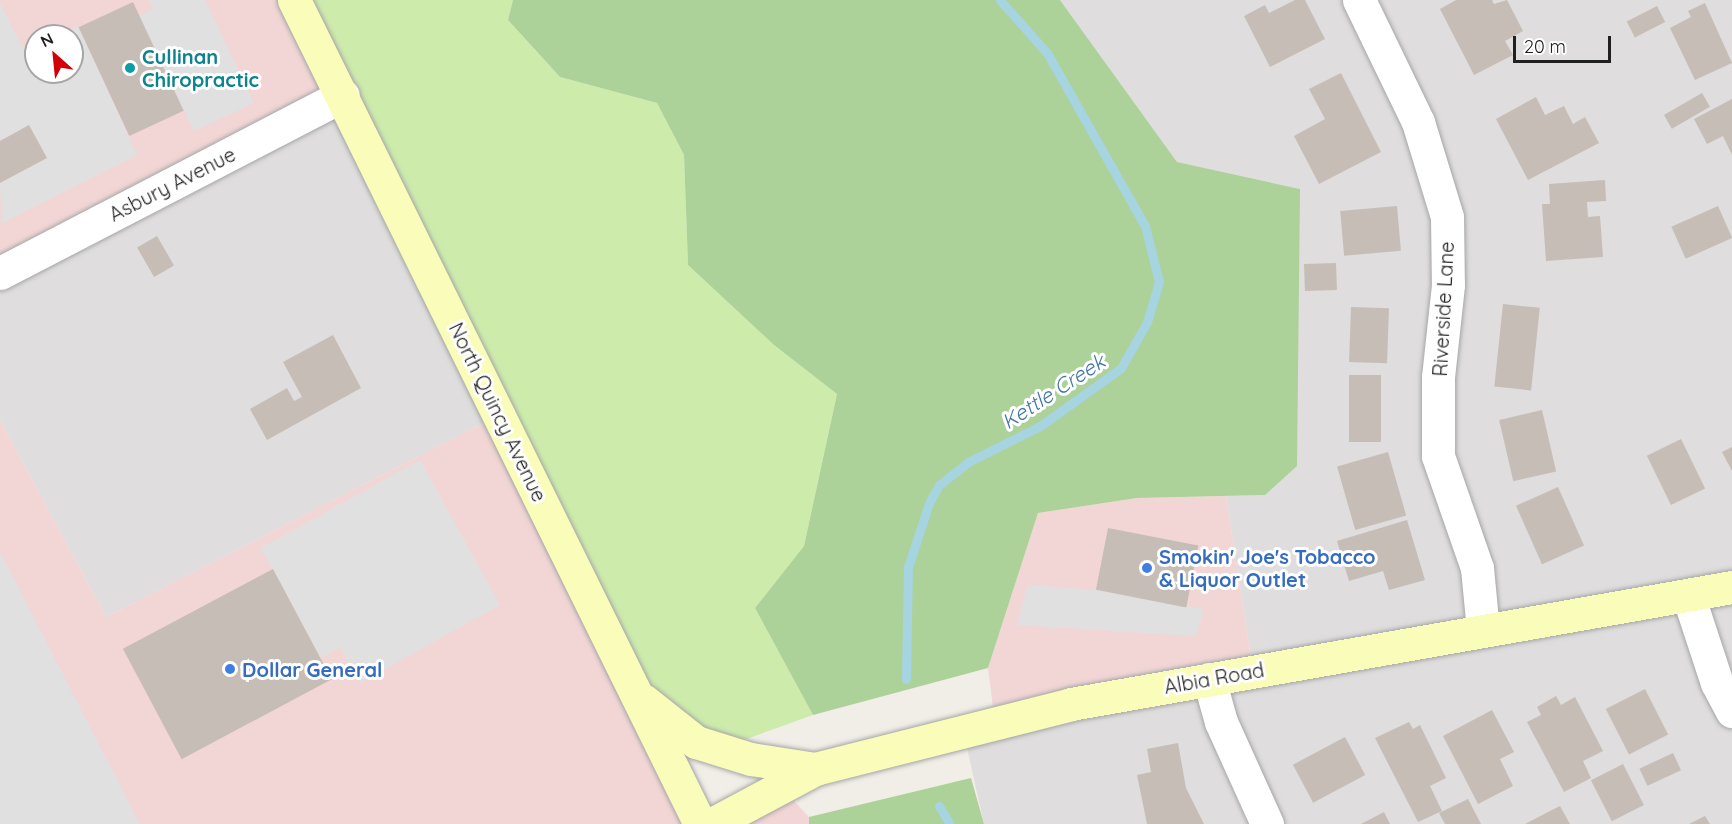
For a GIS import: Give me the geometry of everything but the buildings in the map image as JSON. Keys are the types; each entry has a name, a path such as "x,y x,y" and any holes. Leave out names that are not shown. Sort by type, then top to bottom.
{"main road":[{"name":"North Quincy Avenue","path":"294,0 343,95 700,824"},
{"name":"Albia Road","path":"712,824 815,769 1071,704 1732,587"},
{"path":"635,693 696,742 751,759 815,769"}],"street":[{"name":"Riverside Lane","path":"1359,0 1418,122 1447,217 1448,285 1438,377 1438,456 1477,568 1483,630"},
{"name":"Asbury Avenue","path":"0,273 343,95"},
{"path":"1688,595 1717,682 1732,711"},
{"path":"1209,679 1221,722 1267,824"}],"shaded area":[{"path":"0,0 294,0 343,95 0,261"},
{"path":"149,0 205,0 254,103 194,131 139,16 153,9"},
{"path":"1060,0 1732,0 1732,824 984,824 963,730 1253,671 1226,496 1265,495 1300,189 1177,162"},
{"path":"0,3 24,50 24,84 84,84 84,39 137,155 2,223 0,183 47,157 29,125 0,141"},
{"path":"343,95 499,415 106,617 0,420 0,261"},
{"path":"499,415 700,824 0,824 0,420 106,617"},
{"path":"420,460 500,605 360,683 340,647 321,658 261,548"},
{"path":"1226,496 1253,671 995,723 988,668 1038,513 1137,498"},
{"path":"0,552 140,824 0,824"},
{"path":"1027,585 1095,590 1204,609 1196,636 1017,625"},
{"path":"781,787 809,817 809,824 712,824"}],"green space":[{"path":"294,0 513,0 508,20 560,77 657,103 684,155 688,265 774,345 837,394 804,546 755,608 813,715 738,742 696,742 635,693"},
{"path":"513,0 1060,0 1177,162 1300,189 1297,466 1265,495 1137,498 1038,513 988,668 813,715 755,608 804,546 837,394 774,345 688,265 684,155 657,103 560,77 508,20"},
{"path":"971,778 984,824 809,824 809,817"}],"waterway":[{"name":"Kettle Creek","path":"906,679 908,567 929,503 939,485 968,462 1040,426 1121,368 1147,322 1159,282 1145,226 1047,53 1000,0"},
{"name":"Kettle Creek","path":"939,806 950,824"}],"place":[{"name":"Cullinan Chiropractic","path":"130,68"},
{"name":"Smokin' Joe's Tobacco & Liquor Outlet","path":"1147,568"},
{"name":"Dollar General","path":"230,669"}]}
